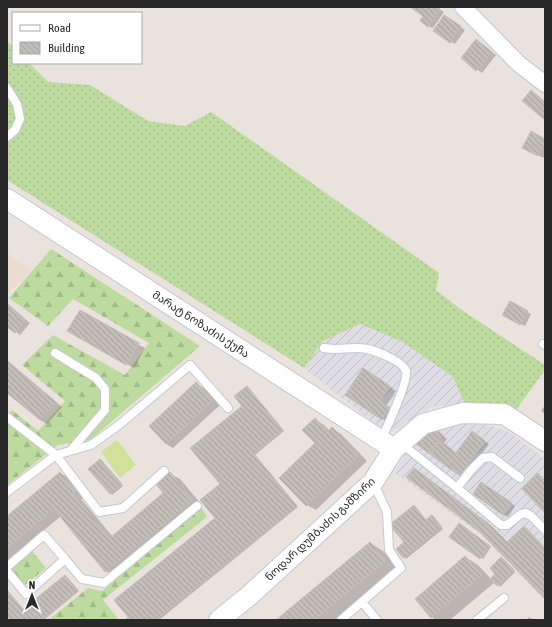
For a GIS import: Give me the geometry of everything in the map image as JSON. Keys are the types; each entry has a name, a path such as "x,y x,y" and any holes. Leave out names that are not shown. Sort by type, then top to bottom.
{"street":[{"path":"463,7 519,64 545,84"},
{"name":"მარატ ნოზაძის ქუჩა","path":"7,199 392,444"},
{"name":"ნოდარ დუმბაძის გამზირი","path":"219,620 250,595 373,482 392,444 423,424 462,413 504,414 545,441"}],"lane":[{"path":"7,88 17,104 20,119 15,130 7,137"},
{"path":"324,348 331,350 366,348 400,362 406,370 406,378 392,444 457,488 501,525 507,525 521,514 526,513 545,530"},
{"path":"55,353 96,378 105,390 105,410 71,450"},
{"path":"7,492 56,454 92,445 119,425 190,365 228,408"},
{"path":"7,417 56,454 99,512 122,508 164,471"},
{"path":"457,488 471,470 483,458 492,457 520,478"},
{"path":"341,620 401,568 389,550 387,512 373,482"},
{"path":"7,567 44,535 82,579 104,583 197,506"},
{"path":"7,571 26,594 65,559"},
{"path":"477,620 504,598"},
{"path":"362,602 377,620"}],"shaded area":[{"path":"7,254 31,269 7,295"},
{"path":"360,324 403,342 453,377 465,404 431,407 388,434 304,368 323,341"},
{"path":"467,419 509,432 545,459 545,600 481,535 394,472 422,427"}],"green space":[{"path":"7,41 12,46 12,64 30,64 48,82 90,85 148,121 185,126 211,112 439,273 436,290 463,311 545,365 545,370 515,411 465,404 453,377 403,342 360,324 323,341 304,368 7,180"},
{"path":"51,249 200,346 90,440 58,445 7,485 7,416 12,410 38,431 65,401 22,365 53,335 125,375 149,343 73,299 48,326 9,298"},
{"path":"117,440 136,465 120,478 101,452"},
{"path":"201,507 207,517 103,600 119,620 52,620 51,618 88,588 102,591"},
{"path":"32,551 46,568 25,585 11,569"}],"building":[{"path":"410,7 437,7 440,9 428,27 420,21 423,16"},
{"path":"444,15 461,26 450,43 433,31"},
{"path":"476,39 492,52 476,71 461,58"},
{"path":"531,90 545,102 545,120 522,101"},
{"path":"531,131 545,139 545,144 538,156 522,148"},
{"path":"510,301 528,311 520,325 502,315"},
{"path":"8,304 26,320 15,333 7,327"},
{"path":"80,310 139,343 126,365 67,331"},
{"path":"7,361 56,402 40,420 7,393"},
{"path":"363,368 390,386 380,401 390,408 382,420 345,395"},
{"path":"196,382 213,401 166,444 149,426"},
{"path":"247,386 283,430 254,454 297,506 156,620 125,620 128,617 114,600 215,518 200,500 220,484 190,448 242,406 234,396"},
{"path":"315,418 328,431 332,427 359,455 306,506 279,478 315,443 302,430"},
{"path":"430,425 443,435 430,454 416,444"},
{"path":"472,431 485,441 460,476 446,466"},
{"path":"440,440 456,453 446,466 430,454"},
{"path":"100,459 122,484 110,494 88,469"},
{"path":"414,468 489,524 480,532 406,477"},
{"path":"60,472 76,491 73,494 110,538 163,493 156,484 170,472 193,500 105,572 54,509 7,548 7,516"},
{"path":"538,473 545,481 545,513 522,489"},
{"path":"481,482 512,503 503,515 473,494"},
{"path":"414,505 426,520 432,515 442,527 403,558 396,549 404,542 389,525"},
{"path":"459,523 490,546 480,559 449,537"},
{"path":"489,524 507,542 524,526 545,548 545,599 480,532"},
{"path":"370,542 386,561 314,620 276,620"},
{"path":"465,556 482,575 431,618 415,599"},
{"path":"501,557 514,570 497,586 490,579 495,574 490,568"},
{"path":"65,575 78,590 41,620 11,620 7,616 7,590 23,609"}]}
